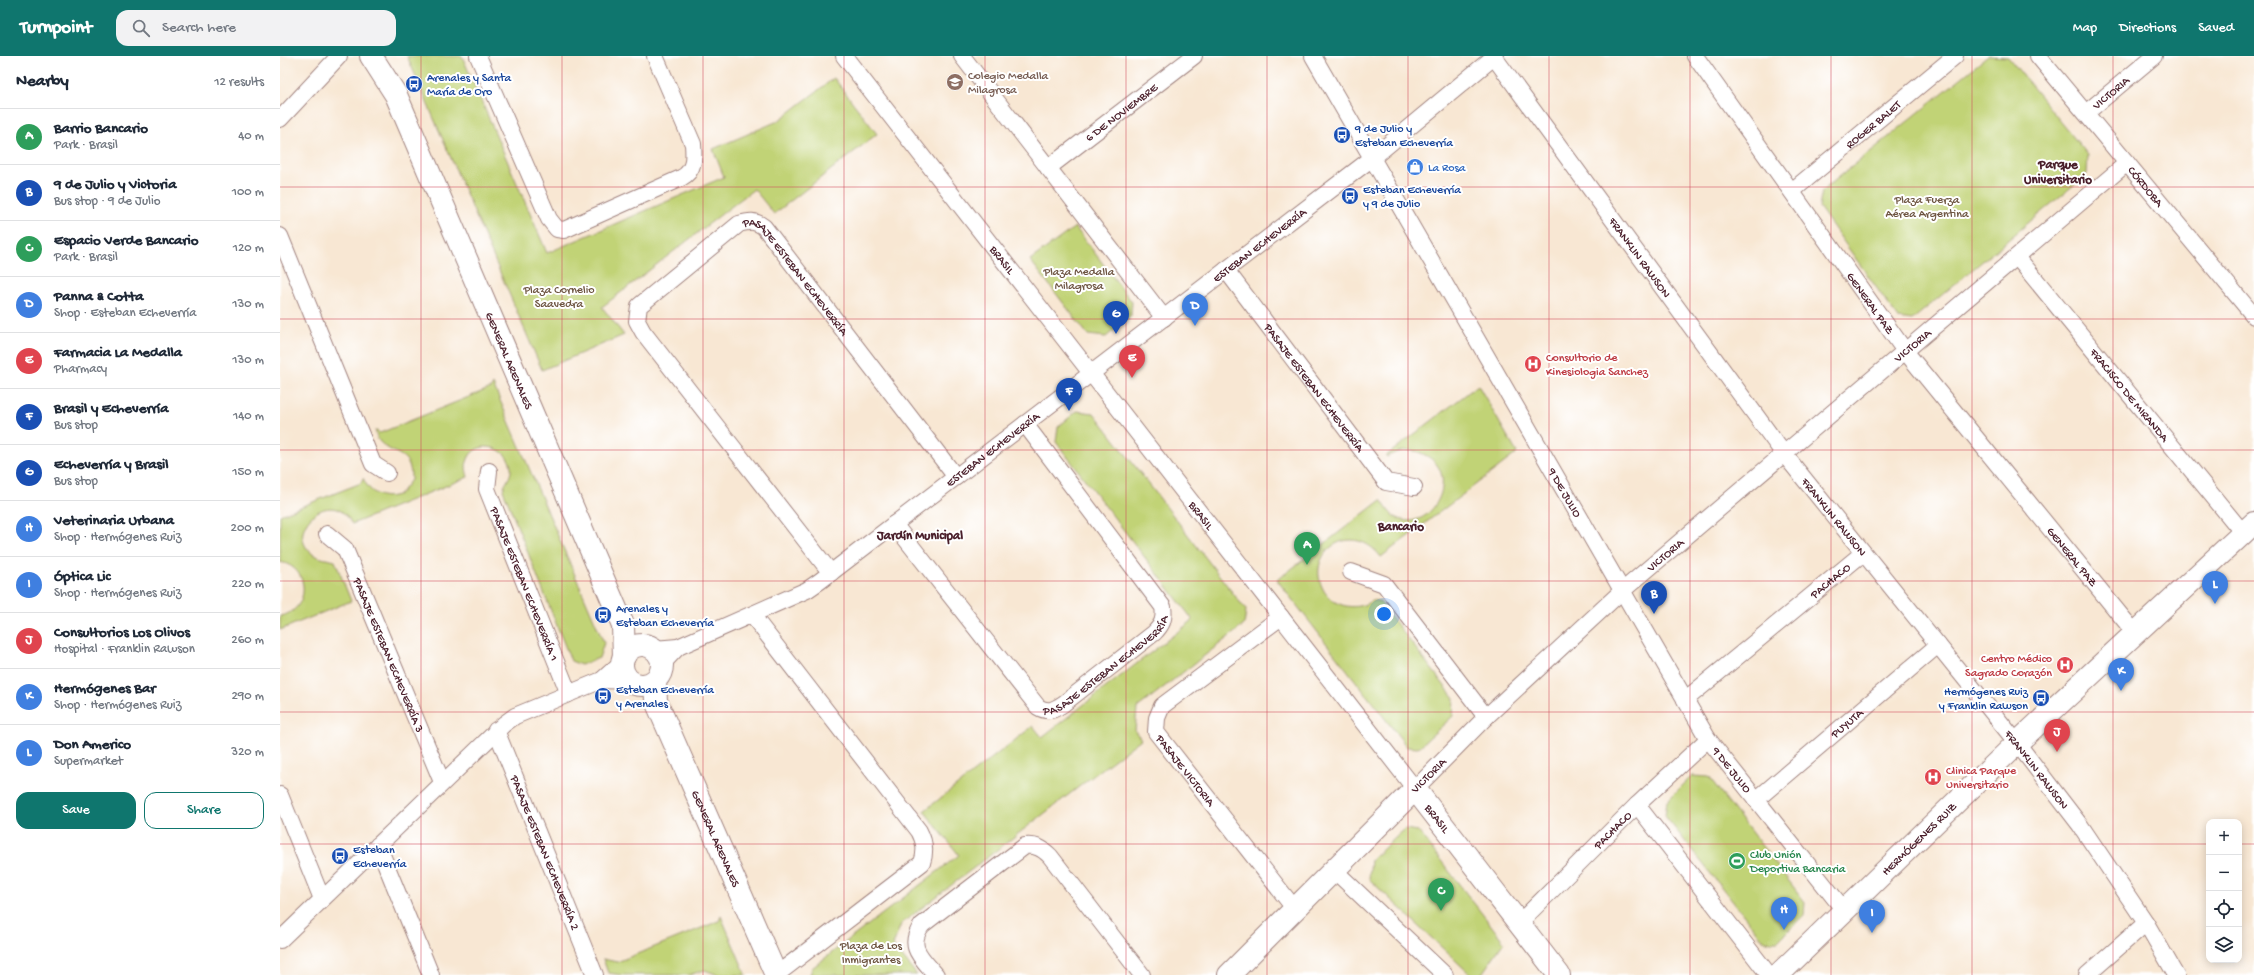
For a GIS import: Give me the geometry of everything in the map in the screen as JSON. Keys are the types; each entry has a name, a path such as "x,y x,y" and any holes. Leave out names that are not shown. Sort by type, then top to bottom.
{"street":[{"name":"GENERAL ARENALES","path":"371,56 396,95 776,975"},
{"name":"GENERAL ARENALES","path":"387,56 396,95"},
{"path":"478,56 549,219 557,229 564,230 682,178 692,167 694,156 693,144 655,56"},
{"name":"BRASIL","path":"844,56 1559,975"},
{"path":"962,56 1164,318"},
{"name":"6 DE NOVIEMBRE","path":"1048,168 1194,56"},
{"name":"9 DE JULIO","path":"1313,56 1371,159 1708,739 1844,910"},
{"name":"GENERAL PAZ","path":"1695,56 1905,351 2135,633"},
{"name":"ROGER BALET","path":"1792,191 1955,56"},
{"name":"CÓRDOBA","path":"2038,56 2254,316"},
{"name":"VICTORIA","path":"2086,113 2154,56"},
{"path":"280,118 339,57"},
{"name":"ESTEBAN ECHEVERRÍA","path":"280,940 496,730 515,716 602,680 643,669 678,647 807,590 1371,159 1495,57"},
{"name":"FRANKLIN RAWSON","path":"1495,57 1784,454 2017,743 2080,825 2146,922 2176,975"},
{"name":"VICTORIA","path":"1230,975 1294,908 1334,870 1486,717 1622,591 2127,163"},
{"name":"PASAJE ESTEBAN ECHEVERRÍA","path":"831,573 637,322 639,306 739,224 749,220 759,223 764,227 956,477"},
{"path":"280,236 373,464 387,473"},
{"name":"FRACISCO DE MIRANDA","path":"2017,257 2248,528"},
{"name":"PASAJE ESTEBAN ECHEVERRÍA","path":"1226,270 1386,482 1414,487"},
{"name":"PASAJE ESTEBAN ECHEVERRÍA","path":"894,524 1038,707 1044,711 1053,710 1063,704 1154,633 1162,625 1165,616 1164,607 1025,424"},
{"name":"PASAJE ESTEBAN ECHEVERRÍA 1","path":"489,471 487,490 569,694"},
{"name":"HERMÓGENES RUIZ","path":"1778,975 2017,743 2248,528"},
{"name":"PASAJE ESTEBAN ECHEVERRÍA 3","path":"327,534 345,549 442,782"},
{"name":"PACHACO","path":"1685,700 1863,553"},
{"path":"1351,572 1384,584 1486,717"},
{"path":"752,615 919,831 925,842 925,855 922,863 776,975"},
{"name":"PASAJE VICTORIA","path":"1280,616 1162,706 1155,726 1156,732 1294,908"},
{"name":"PUYUTA","path":"1756,800 1938,645"},
{"name":"PASAJE ESTEBAN ECHEVERRÍA 2","path":"496,730 595,975"},
{"name":"PACHACO","path":"1519,923 1637,805 1708,739"},
{"path":"280,795 322,898"},
{"path":"1637,805 1769,975"},
{"path":"378,845 431,975"},
{"path":"936,975 915,948 914,940 919,929 1025,846 1033,845 1043,850 1050,856 1142,975"},
{"path":"1334,870 1445,975"},
{"path":"2087,975 2146,922"}],"green space":[{"name":"Plaza Cornelio Saavedra","path":"407,56 462,56 547,253 724,177 713,149 778,121 834,78 877,134 774,214 754,189 602,307 624,335 542,370"},
{"name":"Plaza Fuerza Aérea Argentina","path":"1988,56 2008,57 2088,155 2087,174 1912,320 1898,318 1819,207 1822,191"},
{"name":"Plaza Medalla Milagrosa","path":"1075,227 1132,302 1131,316 1106,337 1088,335 1030,260"},
{"path":"493,384 604,643 599,658 581,665 571,661 503,490 511,471 508,459 497,449 490,447 483,447 470,454 466,465 468,477 352,524 343,513 333,508 322,510 313,516 306,524 303,535 305,545 314,555 335,561 351,601 280,630 280,616 290,612 297,606 302,598 303,589 302,580 297,572 290,566 280,562 280,515 361,483 363,478 369,488 378,495 388,497 400,494 411,480 409,464 406,459 380,442 377,438 375,430 380,433 491,388"},
{"path":"1478,385 1517,453 1381,557 1369,546 1357,541 1345,541 1335,545 1326,552 1320,562 1319,574 1325,593 1339,604 1351,607 1363,605 1373,601 1380,602 1454,698 1453,716 1418,748 1407,747 1277,580 1381,500 1392,515 1407,521 1419,519 1430,512 1438,501 1442,488 1442,475 1436,463 1423,454 1409,450 1400,451 1387,457 1386,456"},
{"name":"Plaza de Los Inmigrantes","path":"1077,411 1094,413 1246,610 1244,625 1137,708 1135,731 1141,739 901,924 893,945 917,975 810,975 812,968 959,855 924,811 1033,726 1042,737 1193,620 1056,442 1058,427"},
{"name":"Club Unión Deportiva Bancaria","path":"1692,776 1709,777 1805,902 1804,915 1778,941 1764,941 1665,816 1667,801"},
{"path":"1405,829 1418,831 1504,942 1481,975 1471,975 1369,879 1371,860"},
{"path":"721,916 746,975 718,975 705,970 689,975 622,975 608,973 603,959 617,962 719,921"}],"place":[{"name":"Colegio Medalla Milagrosa","path":"955,82"},
{"name":"Arenales y Santa María de Oro","path":"414,84"},
{"name":"9 de Julio y Esteban Echeverría","path":"1342,135"},
{"name":"La Rosa","path":"1415,167"},
{"name":"Esteban Echeverría y 9 de Julio","path":"1350,196"},
{"name":"Panna & Cotta","path":"1195,326"},
{"name":"Echeverría y Brasil","path":"1116,334"},
{"name":"Consultorio de Kinesiologia Sanchez","path":"1533,364"},
{"name":"Farmacia La Medalla","path":"1132,378"},
{"name":"Brasil y Echeverría","path":"1069,411"},
{"name":"Barrio Bancario","path":"1307,565"},
{"name":"Don Americo","path":"2215,604"},
{"name":"9 de Julio y Victoria","path":"1654,614"},
{"name":"Arenales y Esteban Echeverría","path":"603,615"},
{"name":"Centro Médico Sagrado Corazón","path":"2065,665"},
{"name":"Hermógenes Bar","path":"2121,691"},
{"name":"Esteban Echeverría y Arenales","path":"603,696"},
{"name":"Hermógenes Ruiz y Franklin Rawson","path":"2041,698"},
{"name":"Consultorios Los Olivos","path":"2057,752"},
{"name":"Clinica Parque Universitario","path":"1933,777"},
{"name":"Esteban Echeverría","path":"340,856"},
{"name":"Club Unión Deportiva Bancaria","path":"1737,861"},
{"name":"Espacio Verde Bancario","path":"1441,911"},
{"name":"Veterinaria Urbana","path":"1784,930"},
{"name":"Óptica Lic","path":"1872,933"}],"district":[{"name":"Parque Universitario","path":"2058,170"},
{"name":"Bancario","path":"1401,525"},
{"name":"Jardín Municipal","path":"920,534"}]}
